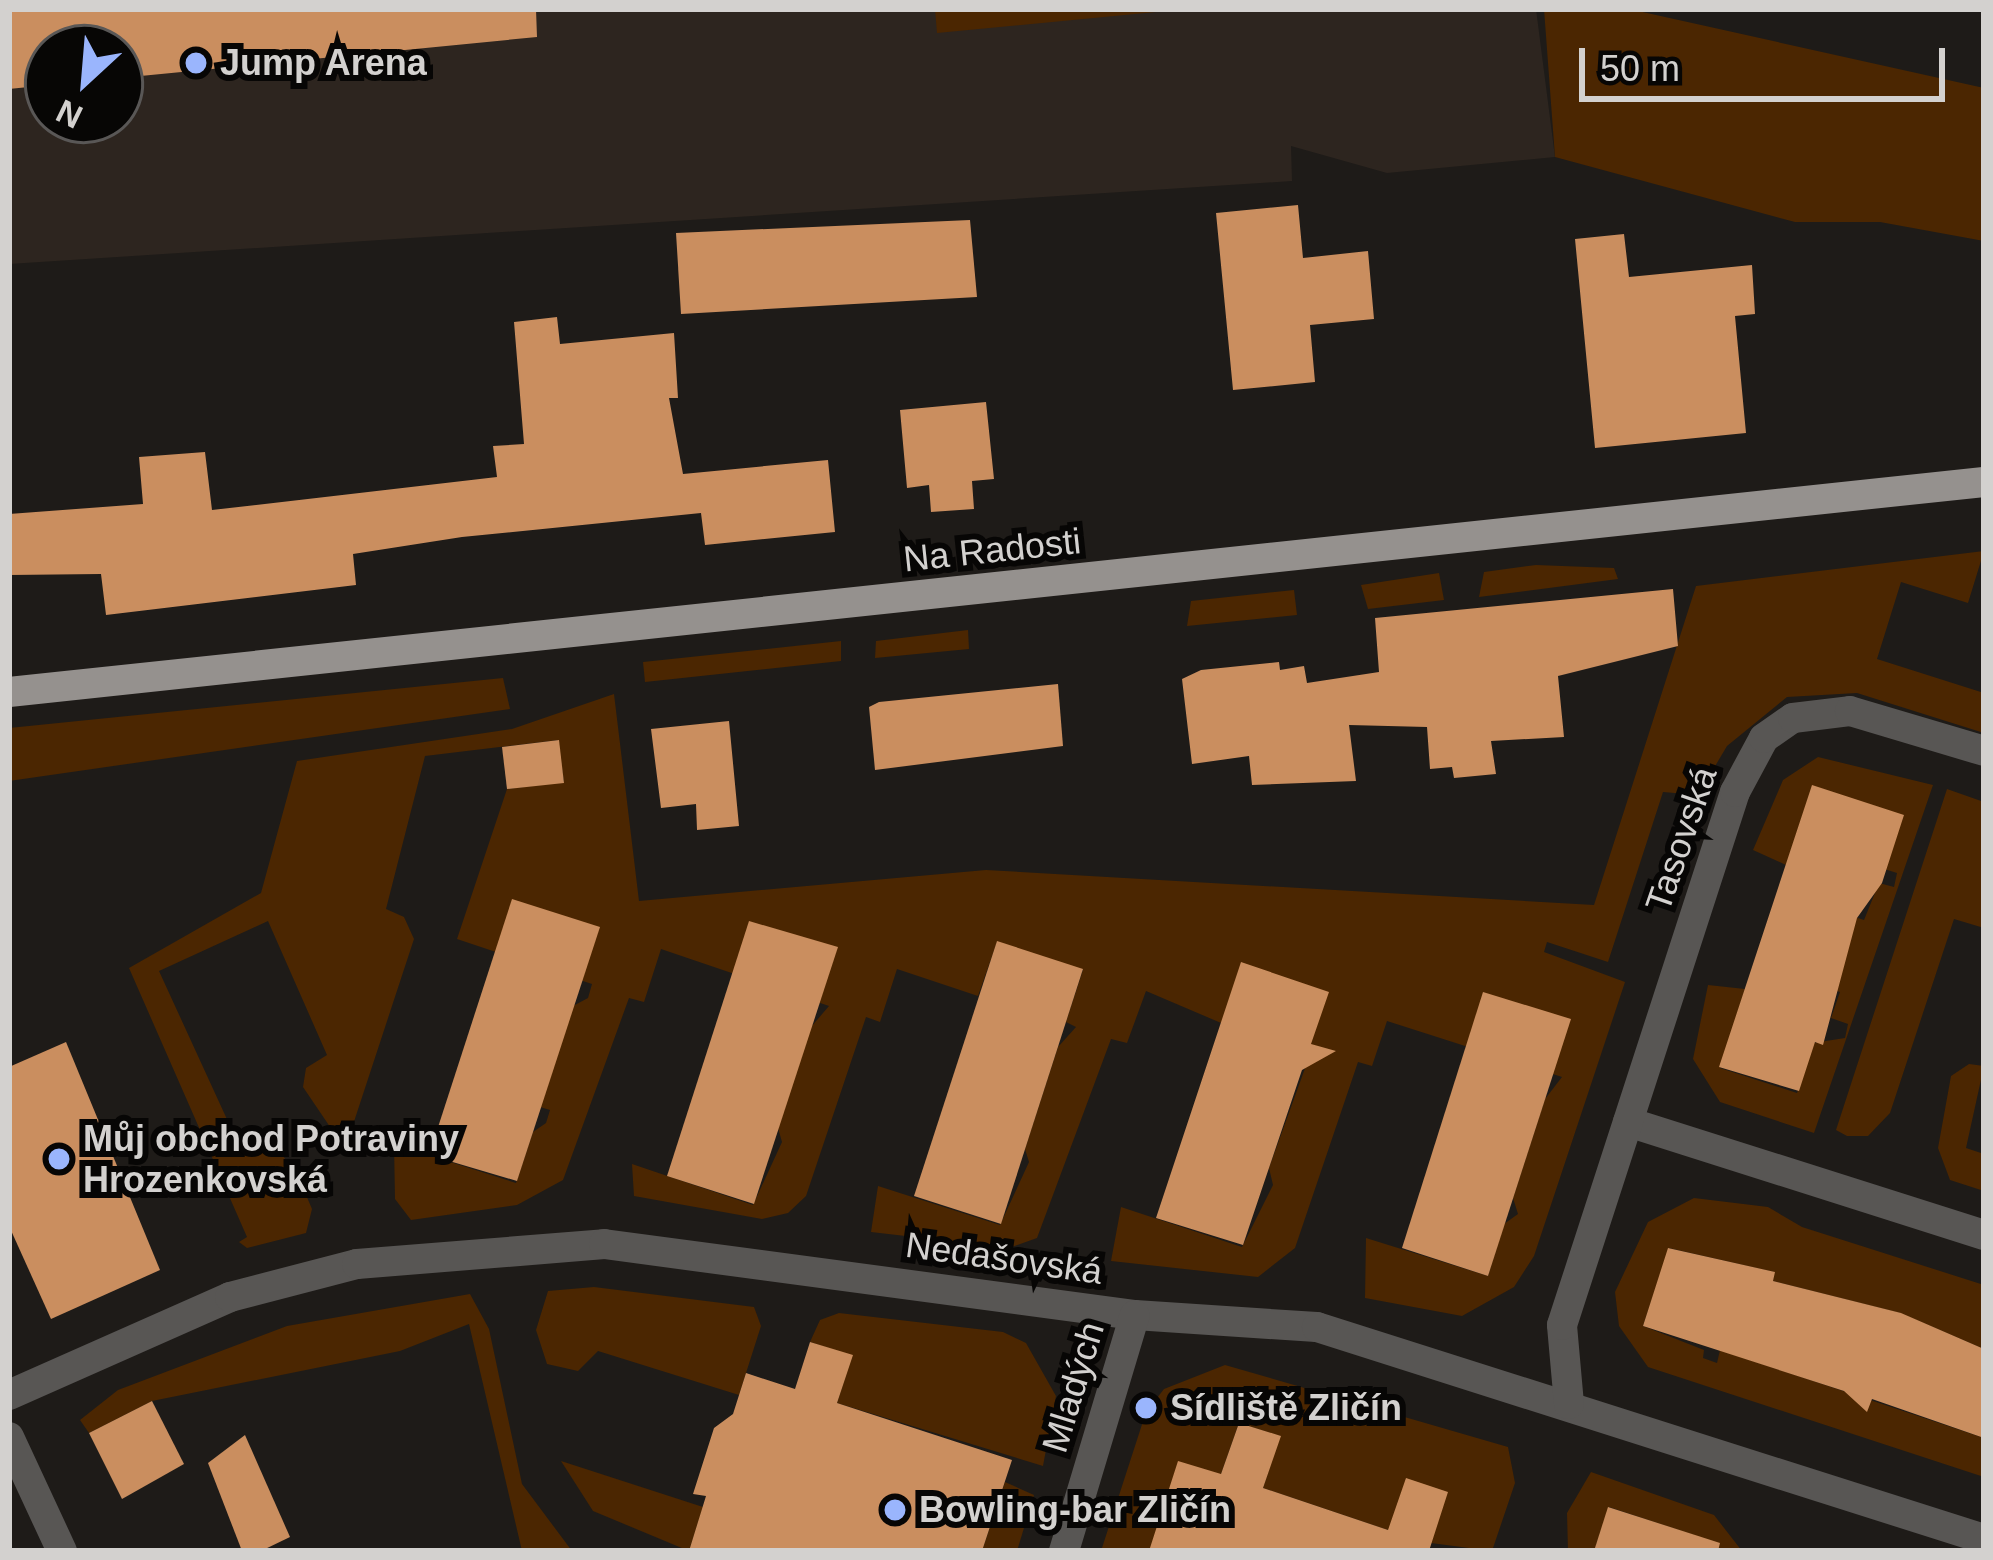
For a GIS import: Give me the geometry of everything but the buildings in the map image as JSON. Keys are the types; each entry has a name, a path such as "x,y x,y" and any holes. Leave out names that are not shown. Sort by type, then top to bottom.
{"main road":[{"name":"Na Radosti","path":"9,692 1984,482"}],"street":[{"name":"Tasovská","path":"1569,1404 1562,1325 1735,792 1764,738 1792,718 1850,710 1984,751"},
{"path":"1628,1122 1984,1235"},
{"name":"Nedašovská","path":"9,1395 230,1297 357,1264 604,1244 1136,1315 1317,1327 1984,1539"},
{"name":"Mladých","path":"1064,1551 1136,1315"},
{"path":"9,1437 62,1551"}],"shaded area":[{"path":"9,9 1536,9 1555,157 1387,173 1291,146 1292,181 9,264"},
{"path":"935,9 1187,9 937,33"},
{"path":"1544,9 1629,9 1984,88 1984,241 1880,222 1795,222 1555,157"},
{"path":"1984,551 1968,603 1901,582 1877,659 1984,693 1984,733 1857,693 1787,697 1727,746 1698,795 1663,792 1608,962 1547,942 1544,952 1625,982 1534,1256 1514,1287 1462,1316 1365,1298 1366,1238 1488,1276 1504,1224 1518,1214 1513,1198 1545,1099 1562,1077 1387,1021 1372,1066 1358,1062 1295,1248 1258,1277 1111,1261 1121,1207 1242,1247 1273,1185 1269,1168 1308,1060 1146,991 1127,1043 1111,1039 1037,1238 1009,1248 871,1232 878,1186 1000,1225 1029,1162 1025,1149 1058,1047 1076,1027 1066,1022 1083,970 997,942 978,996 897,969 880,1022 866,1017 806,1196 788,1213 762,1219 634,1196 632,1164 753,1205 782,1142 778,1128 811,1027 829,1006 661,949 644,1002 629,998 563,1180 517,1205 411,1220 395,1199 394,1144 516,1183 533,1132 546,1123 550,1110 540,1107 573,1006 588,998 592,984 457,939 507,789 564,782 558,740 425,756 386,909 404,917 414,939 345,1149 303,1087 306,1068 327,1055 268,921 159,971 242,1152 277,1148 298,1176 312,1209 306,1233 247,1248 239,1242 247,1237 129,968 261,893 297,761 512,729 614,694 639,901 986,870 1594,905 1696,586"},
{"path":"1536,565 1614,568 1618,579 1479,597 1484,572"},
{"path":"1439,573 1444,600 1368,609 1361,585"},
{"path":"1294,590 1297,615 1187,626 1191,601"},
{"path":"968,630 969,649 875,658 876,641"},
{"path":"841,641 841,661 645,682 643,662"},
{"path":"503,678 510,709 9,781 9,728"},
{"path":"1818,757 1933,785 1814,1133 1720,1102 1693,1059 1708,985 1745,989 1720,1068 1797,1093 1813,1043 1845,1038 1848,1024 1831,1018 1840,992 1831,989 1855,917 1864,920 1879,883 1894,887 1897,873 1881,868 1903,817 1812,787 1786,865 1753,850 1783,780"},
{"path":"1947,789 1984,802 1984,928 1954,919 1890,1113 1868,1136 1847,1136 1836,1130"},
{"path":"1969,1064 1984,1066 1966,1148 1984,1154 1984,1191 1950,1180 1938,1148 1951,1076"},
{"path":"1694,1198 1768,1207 1802,1227 1984,1285 1984,1349 1900,1313 1773,1281 1774,1272 1669,1248 1643,1326 1704,1350 1703,1358 1717,1363 1720,1350 1984,1438 1984,1477 1648,1367 1619,1326 1615,1292 1648,1222"},
{"path":"594,1287 754,1307 761,1326 739,1395 598,1351 578,1371 547,1364 536,1330 548,1291"},
{"path":"470,1294 489,1329 522,1484 572,1551 522,1551 469,1324 400,1351 152,1401 89,1433 80,1420 118,1390 287,1326"},
{"path":"839,1313 1003,1332 1026,1343 1056,1396 1043,1466 837,1403 852,1356 810,1342 820,1320"},
{"path":"1225,1365 1508,1447 1515,1483 1492,1551 1431,1543 1447,1492 1388,1530 1263,1488 1280,1436 1239,1423 1221,1474 1160,1551 1101,1551 1146,1412 1164,1389"},
{"path":"561,1461 703,1507 689,1551 593,1511"},
{"path":"1591,1472 1714,1515 1742,1551 1689,1551 1694,1535 1609,1507 1594,1551 1568,1551 1567,1513"},
{"path":"1005,1482 1034,1495 1017,1551 982,1551"}],"place":[{"name":"Jump Arena","path":"196,63"},
{"name":"Můj obchod Potraviny Hrozenkovská","path":"59,1159"},
{"name":"Sídliště Zličín","path":"1146,1408"},
{"name":"Bowling-bar Zličín","path":"895,1510"}]}
